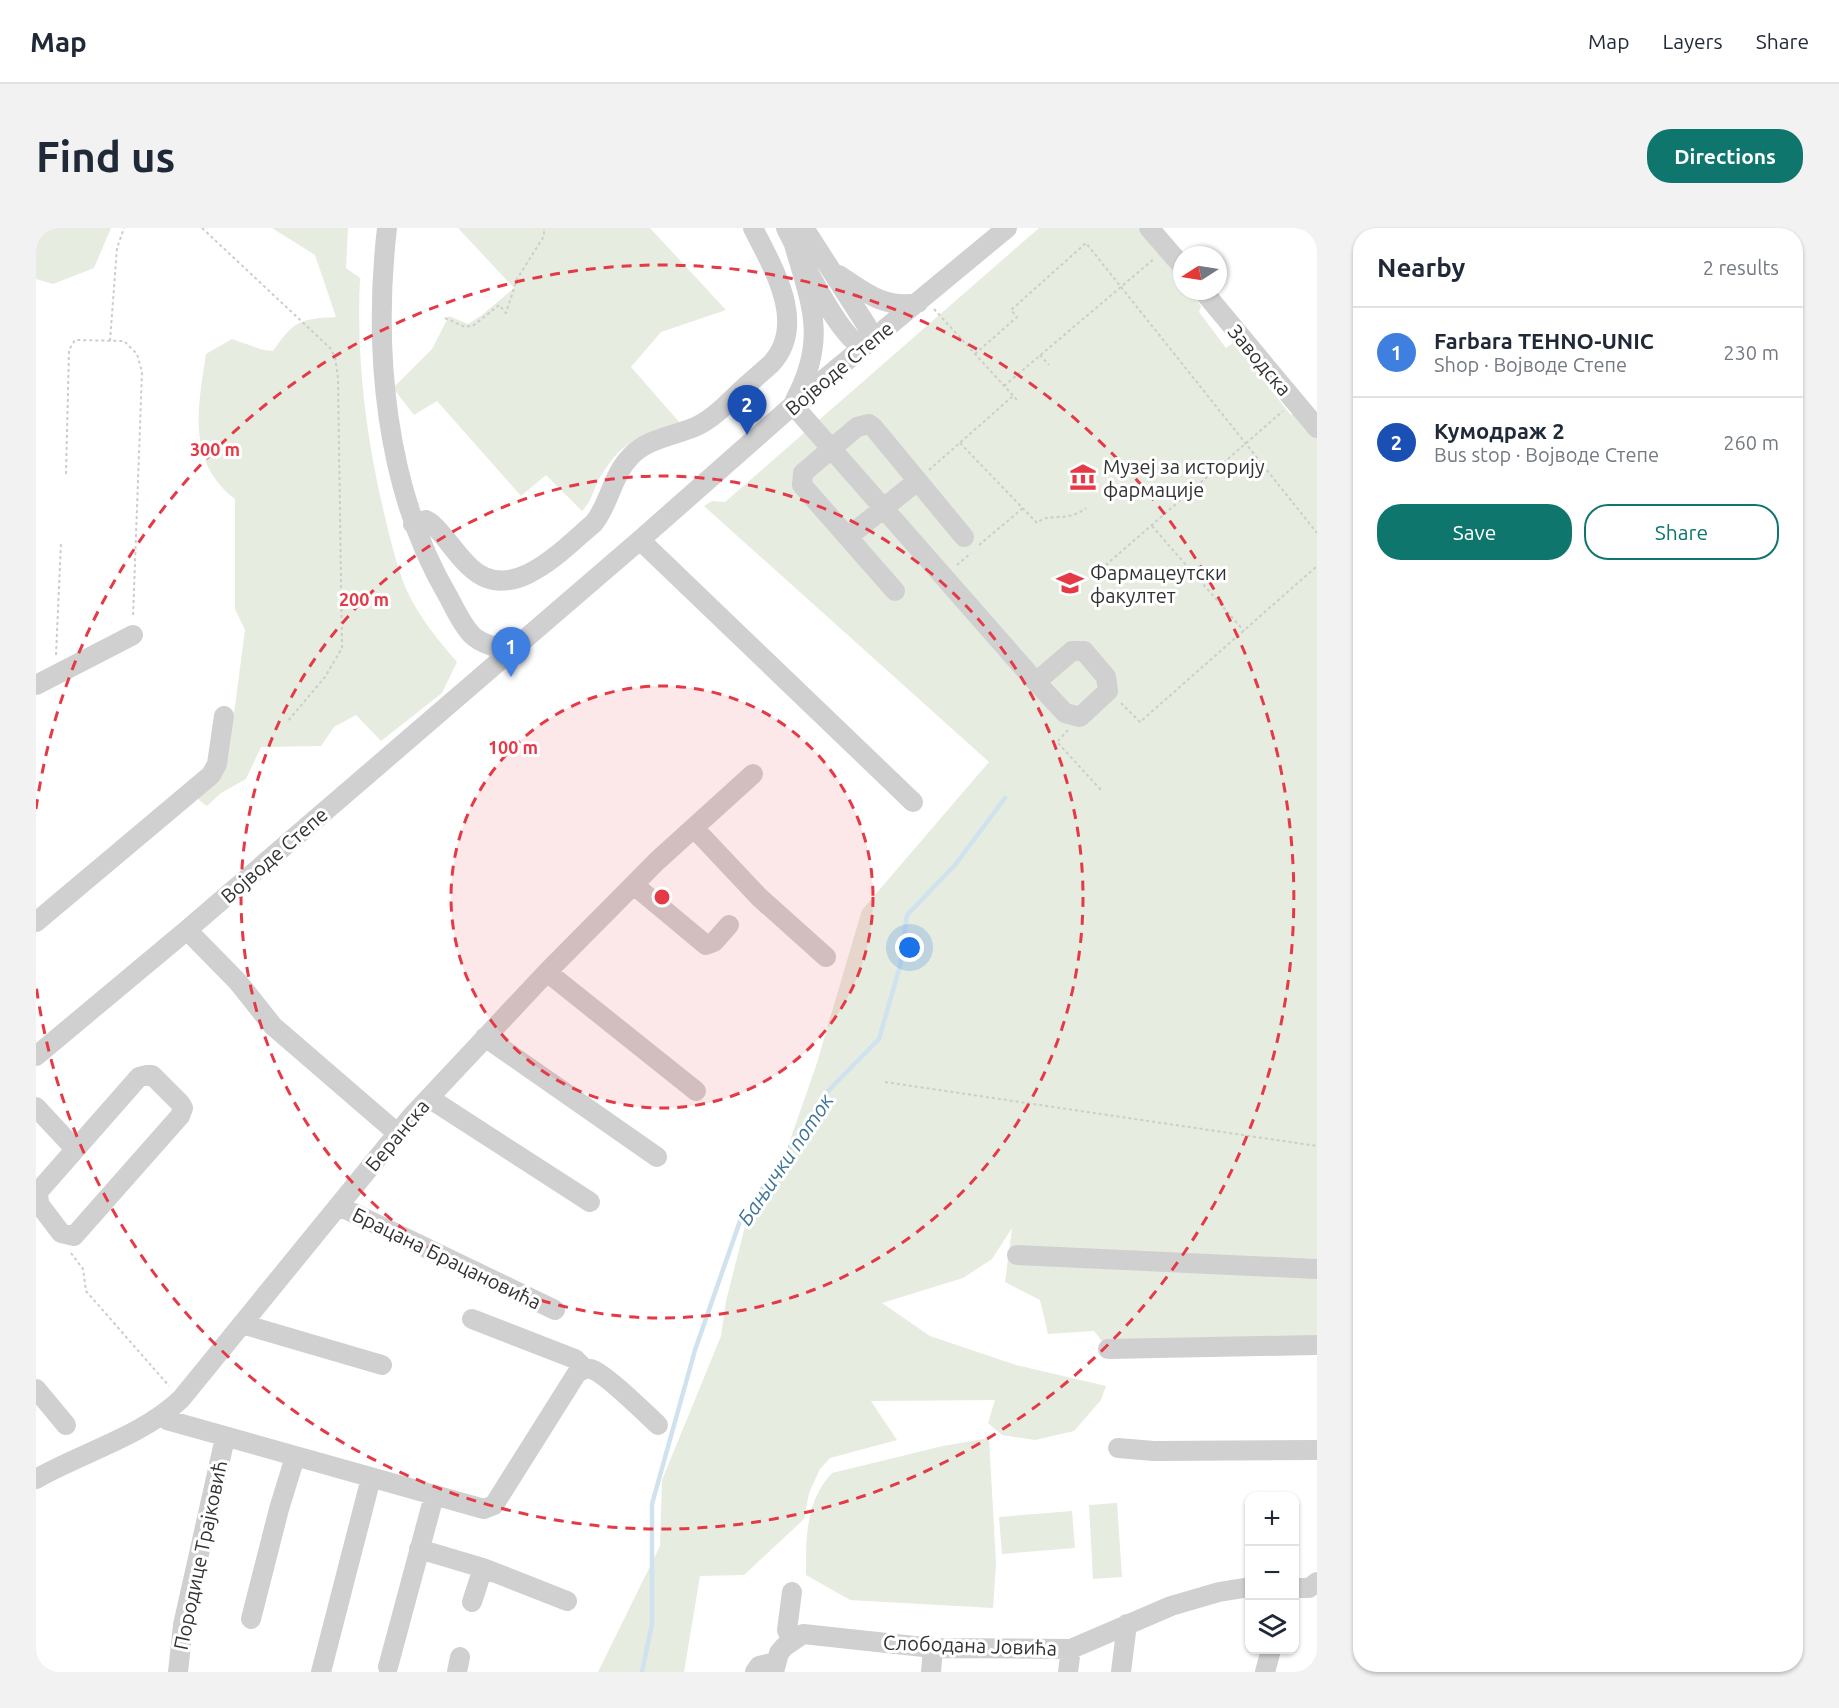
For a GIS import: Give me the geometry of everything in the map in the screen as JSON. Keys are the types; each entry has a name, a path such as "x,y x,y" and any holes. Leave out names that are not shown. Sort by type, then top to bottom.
{"street":[{"path":"387,228 382,335 384,372 397,456 413,524 441,584 473,636 479,678"},
{"path":"413,524 426,520 471,569 481,575 507,580 533,573 594,523 601,514 611,485 630,456 650,442 688,429 711,418 772,363 780,351 788,325 786,303 753,228"},
{"name":"Војводе Степе","path":"36,1056 187,930 640,540 793,405 1007,228"},
{"path":"1149,228 1173,255"},
{"path":"794,232 833,270 884,302 903,306 922,300"},
{"path":"794,232 838,322 851,339 867,343 867,326 833,270"},
{"path":"794,232 811,308 814,333 810,368 793,405 942,578 1036,682 1065,713 1080,717 1108,691 1106,677 1084,651 1078,650 1072,651 1036,682"},
{"name":"Заводска","path":"1211,300 1317,428"},
{"path":"895,591 806,491 801,480 803,473 830,448 857,427 868,424 964,537"},
{"path":"848,537 916,482"},
{"path":"640,540 913,802"},
{"path":"36,685 133,635"},
{"path":"473,636 492,646 510,651"},
{"path":"36,922 211,775 217,764 224,716"},
{"name":"Беранска","path":"36,1479 162,1416 181,1399 397,1133 429,1098 547,972 657,861 753,774"},
{"path":"694,828 759,897 826,957"},
{"path":"634,885 706,945 714,942 729,925"},
{"path":"187,930 238,982 273,1026 397,1133"},
{"path":"547,972 696,1091"},
{"path":"485,1037 657,1156"},
{"path":"152,1075 183,1108 180,1116 74,1236 70,1237 61,1233 37,1199 38,1192 75,1149 139,1077 152,1075"},
{"path":"429,1098 590,1202"},
{"path":"36,1107 75,1149"},
{"name":"Брацана Брацановића","path":"339,1206 555,1310"},
{"path":"1017,1255 1317,1269"},
{"path":"472,1319 575,1359 583,1369 600,1374 658,1425"},
{"path":"242,1324 382,1365"},
{"path":"1108,1348 1317,1345"},
{"path":"162,1416 171,1422 225,1438 480,1508 494,1505 577,1373 583,1369"},
{"path":"36,1389 66,1425"},
{"name":"Породице Трајковић","path":"178,1672 183,1625 225,1438"},
{"path":"1118,1448 1154,1451 1317,1450"},
{"path":"251,1619 279,1509 295,1457"},
{"path":"321,1672 371,1478"},
{"path":"388,1667 434,1496"},
{"path":"419,1549 483,1568 567,1601"},
{"path":"472,1602 483,1568"},
{"name":"Слободана Јовића","path":"791,1640 809,1634 933,1648 1071,1649 1127,1624 1197,1598 1245,1588"},
{"path":"754,1672 759,1666 775,1667 779,1653 791,1640 788,1630 792,1592"},
{"path":"1121,1672 1127,1624"},
{"path":"931,1672 933,1648"},
{"path":"1068,1672 1071,1649"},
{"path":"1265,1672 1270,1654"}],"path":[{"path":"110,341 117,248 124,228"},
{"path":"202,228 330,348 335,357 338,378 342,648 325,677 287,722"},
{"path":"445,318 465,327 474,325 500,305 506,313 517,279 544,236 544,228"},
{"path":"975,354 1017,317 1011,310 1086,243 1317,533"},
{"path":"1004,386 1167,248"},
{"path":"922,300 1017,400"},
{"path":"66,474 69,350 75,340 124,341 137,354 142,372 133,635"},
{"path":"1040,355 1049,365"},
{"path":"916,482 1013,396"},
{"path":"1092,578 1294,400"},
{"path":"960,442 1037,523 1042,519 1075,516 1086,508"},
{"path":"942,578 1023,508"},
{"path":"1152,526 1244,631"},
{"path":"55,676 62,543"},
{"path":"1108,691 1140,722 1317,566"},
{"path":"1080,717 1057,742 1101,790"},
{"path":"885,1082 1317,1146"},
{"path":"66,1247 83,1269 86,1292 181,1399"}],"shaded area":[{"path":"36,228 111,228 94,268 53,284 36,279"},
{"path":"272,228 348,228 346,268 360,278 361,368 364,398 378,487 390,536 400,573 412,601 429,628 457,662 442,693 381,741 356,715 334,727 321,746 261,747 246,779 221,793 207,806 199,800 200,785 228,759 245,630 235,609 235,499 219,484 209,468 202,451 199,432 200,394 206,354 232,339 263,350 273,351 286,333 298,324 314,319 336,317 315,255"},
{"path":"458,228 650,228 726,310 661,332 631,367 680,423 636,439 620,451 601,476 589,502 582,511 546,475 521,496 437,401 414,415 393,388 432,349 449,316 468,324 514,288"},
{"path":"1039,228 1138,228 1173,270 1173,300 1197,300 1201,306 1199,312 1226,348 1233,343 1291,415 1299,412 1317,435 1317,1350 1108,1349 1094,1331 1048,1334 1040,1300 1005,1282 1012,1228 992,1259 963,1278 882,1303 930,1336 1016,1365 1106,1386 1101,1400 1074,1431 1035,1440 1002,1435 988,1423 995,1400 871,1401 897,1440 830,1458 820,1469 809,1493 804,1519 744,1575 700,1576 684,1672 598,1672 660,1546 662,1480 721,1336 726,1301 750,1207 788,1146 816,1066 862,910 989,762 704,506 712,501 725,502"},
{"path":"989,1438 996,1563 993,1608 850,1600 806,1575 807,1534 812,1508 823,1484 832,1473 943,1446"},
{"path":"1117,1503 1122,1577 1093,1579 1089,1505"},
{"path":"1072,1511 1075,1548 1002,1554 999,1517"}],"waterway":[{"name":"Бањички поток","path":"642,1672 652,1624 652,1504 695,1350 740,1221 829,1090 879,1039 900,966 907,915 955,865 1005,798"}],"place":[{"name":"Кумодраж 2","path":"747,435"},
{"name":"Музеј за историју фармације","path":"1083,477"},
{"name":"Фармацеутски факултет","path":"1070,583"},
{"name":"Farbara TEHNO-UNIC","path":"511,677"}]}
